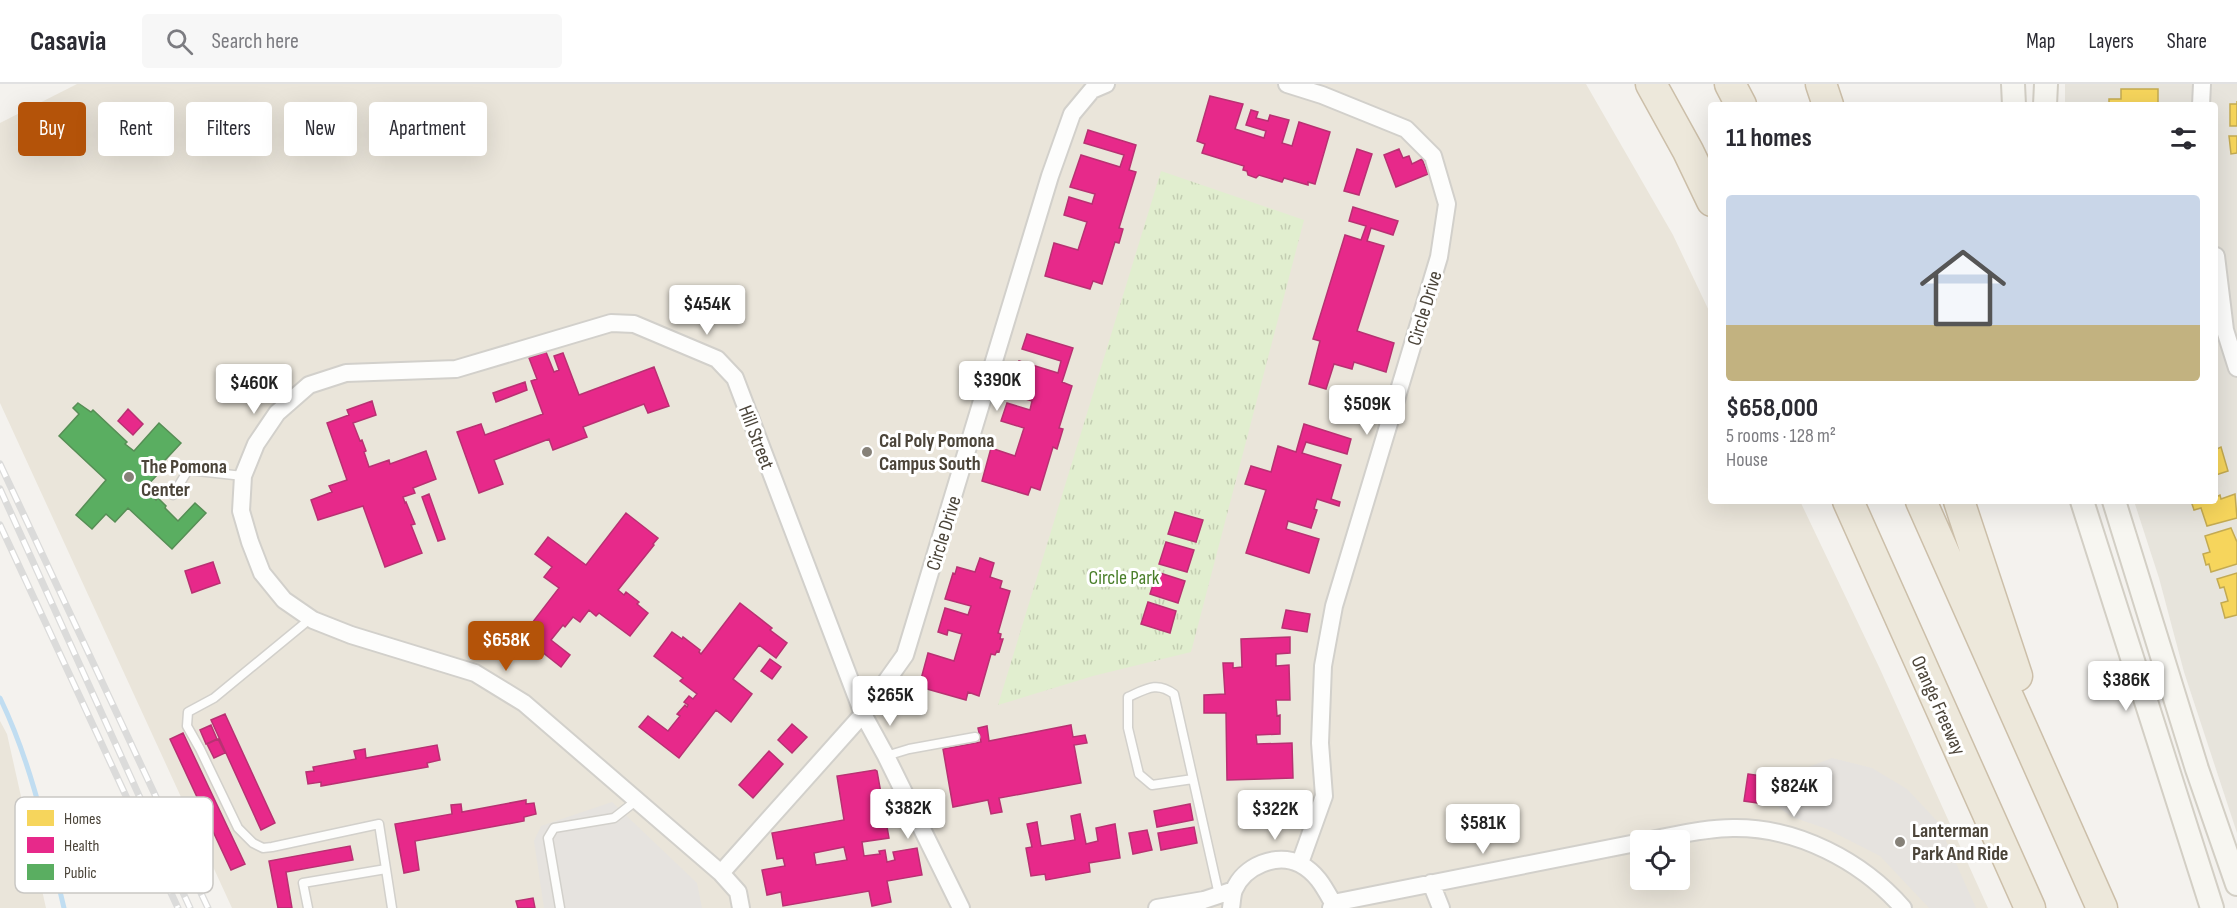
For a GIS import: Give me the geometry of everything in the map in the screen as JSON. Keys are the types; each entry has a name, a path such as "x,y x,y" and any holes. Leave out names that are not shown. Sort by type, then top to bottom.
{"highway":[{"path":"1639,84 1688,151"},
{"path":"1651,84 1708,193"},
{"path":"1730,84 1739,102"},
{"path":"1821,84 1827,102"},
{"name":"Orange Freeway","path":"1849,504 2030,908"},
{"path":"1922,504 2102,908"},
{"path":"1960,504 2065,821"}],"main road":[{"path":"2013,84 2014,102"},
{"path":"2045,102 2046,84"},
{"path":"2083,504 2212,908"},
{"path":"2115,504 2197,769 2237,884"}],"street":[{"name":"Circle Drive","path":"721,873 863,714 905,655 1050,176 1072,114 1092,90 1106,84"},
{"name":"Circle Drive","path":"1287,84 1322,95 1406,129 1433,156 1447,204 1440,257 1334,606 1323,666 1320,743 1324,796 1300,863"},
{"path":"2201,102 2202,84"},
{"path":"2218,272 2225,330 2237,368"},
{"name":"Hill Street","path":"243,476 256,444 276,413 309,385 346,373 456,369 611,323 634,324 717,358 735,378 863,714 961,908"},
{"path":"243,476 241,511 250,542 262,573 284,600 310,619 351,635 475,673 524,703 721,873 738,892 741,908"},
{"path":"1690,834 1733,828 1785,833 1848,861 1892,896 1903,908"},
{"path":"1156,908 1204,900 1226,892 1251,868 1277,859 1300,863 1321,880 1332,905 1630,844"},
{"path":"1431,883 1441,908"},
{"path":"1226,892 1231,908"}],"lane":[{"path":"173,495 188,470 243,476"},
{"path":"310,619 214,698 188,712 187,726 238,828 253,843 263,848 272,847 379,825 392,908"},
{"path":"1193,779 1152,785 1139,774 1128,728 1128,697 1148,688 1165,687 1174,694 1193,779 1226,892"},
{"path":"886,756 909,749 975,737"},
{"path":"560,908 548,838 554,828 614,818 638,800"},
{"path":"308,908 303,883 386,869"}],"shaded area":[{"name":"Cal Poly Pomona Campus South","path":"77,84 1586,84 1673,235 1708,309 1708,504 1801,504 1880,669 1988,908 232,908 213,867 213,797 181,797 0,403 0,123 18,114 18,156 86,156 86,102 41,102"},
{"path":"2065,84 2237,84 2237,833 2184,672 2159,578 2135,504 2218,504 2218,102 2065,102"},
{"path":"0,721 7,734 21,797 15,797 15,893 43,893 46,908 0,908"},
{"name":"Lanterman Park And Ride","path":"1832,758 1872,768 1907,789 1937,821 1976,908 1929,908 1880,856 1827,829 1792,817 1778,807 1806,768"},
{"path":"612,802 697,883 702,908 544,908 534,841 541,826"}],"green space":[{"name":"Circle Park","path":"1161,171 1304,220 1191,652 1093,676 998,705"}],"building: Homes":[{"path":"2121,89 2158,89 2158,102 2109,102 2109,99 2121,99"},
{"path":"2230,104 2237,104 2237,126 2230,126"},
{"path":"2229,136 2237,136 2237,153 2231,154"},
{"path":"2221,447 2228,471 2218,474 2218,448"},
{"path":"2235,494 2237,518 2207,526 2201,508 2194,510 2192,504 2218,504 2218,496 2220,495 2221,499"},
{"path":"2231,528 2237,542 2237,564 2211,572 2203,554 2210,552 2205,536"},
{"path":"2237,573 2237,615 2225,618 2221,603 2228,601 2224,587 2220,588 2217,579"}],"building: Health":[{"path":"1210,96 1243,104 1235,129 1264,138 1266,131 1246,125 1251,110 1258,112 1256,118 1268,121 1270,115 1289,120 1282,143 1292,146 1299,122 1330,132 1315,184 1308,182 1308,185 1284,178 1282,182 1259,175 1256,178 1243,170 1244,166 1202,153 1205,144 1197,141"},
{"path":"1088,130 1136,145 1129,170 1136,172 1119,228 1123,229 1119,243 1115,242 1102,284 1093,281 1090,289 1045,276 1054,243 1078,250 1087,222 1064,215 1069,197 1092,204 1095,194 1070,187 1081,155 1120,167 1124,155 1084,143"},
{"path":"1357,149 1372,154 1359,195 1344,191"},
{"path":"1399,149 1403,158 1409,156 1412,164 1422,159 1428,174 1396,187 1384,155"},
{"path":"1353,207 1398,221 1393,235 1371,228 1367,241 1384,246 1357,331 1394,343 1386,372 1354,362 1352,369 1334,364 1326,389 1309,384 1320,341 1313,339 1345,235 1361,240 1366,226 1349,221"},
{"path":"1027,334 1073,348 1062,382 1072,386 1059,428 1063,429 1057,449 1053,447 1040,490 1031,487 1028,495 982,481 991,448 1015,456 1024,428 1001,421 1007,403 1030,410 1032,401 1007,393 1019,361 1058,373 1061,361 1022,349"},
{"path":"546,352 554,372 559,370 554,356 563,353 579,395 654,367 669,406 648,413 644,404 583,427 587,437 553,450 549,439 494,460 503,484 479,493 457,432 481,424 485,435 543,414 531,381 537,379 529,358"},
{"path":"525,382 527,390 496,402 493,393"},
{"path":"372,401 376,415 353,423 366,451 364,452 369,467 389,460 390,464 426,451 436,479 413,488 415,493 403,497 415,524 411,525 422,553 385,567 363,506 318,520 311,500 332,492 329,486 347,480 327,423 349,415 347,410"},
{"path":"128,409 143,424 133,435 118,421"},
{"path":"1304,424 1351,439 1347,454 1306,442 1302,453 1341,465 1331,499 1340,502 1339,506 1317,499 1314,509 1317,510 1311,528 1288,521 1286,529 1319,539 1309,573 1246,553 1266,490 1245,484 1251,466 1271,472 1278,446 1296,452"},
{"path":"429,494 445,539 438,541 422,497"},
{"path":"1175,512 1203,520 1196,542 1168,534"},
{"path":"626,513 658,538 618,590 624,595 626,592 648,613 630,636 599,613 596,616 589,610 580,622 573,617 551,640 570,655 561,667 522,636 559,588 544,577 552,567 535,554 548,537 586,565"},
{"path":"1166,542 1194,550 1187,572 1159,564"},
{"path":"980,558 994,563 990,577 1002,581 1000,588 1010,591 998,633 1001,634 1000,639 1003,639 999,652 997,651 995,655 991,654 979,696 968,692 966,700 920,687 928,653 954,661 962,634 948,630 947,635 938,632 945,608 968,615 971,606 945,599 957,567 975,572"},
{"path":"213,562 220,583 192,593 185,571"},
{"path":"1157,572 1185,581 1178,603 1150,594"},
{"path":"1148,602 1176,611 1170,633 1141,624"},
{"path":"740,603 787,643 776,658 759,645 733,679 752,694 731,722 716,710 679,758 639,727 648,716 668,731 680,716 677,714 685,705 687,707 688,705 684,702 689,696 693,699 697,694 680,681 683,678 654,656 672,632 682,639 683,637 700,650 701,654"},
{"path":"1286,610 1310,614 1307,632 1282,628"},
{"path":"1290,637 1290,653 1276,654 1276,666 1289,665 1290,700 1276,700 1277,716 1280,715 1280,734 1256,735 1257,744 1292,743 1293,778 1227,780 1226,713 1204,713 1204,695 1225,694 1223,663 1233,663 1233,668 1242,667 1241,639"},
{"path":"770,659 781,667 772,679 761,671"},
{"path":"225,714 275,823 261,830 211,720"},
{"path":"792,724 807,737 792,753 778,740"},
{"path":"211,725 217,739 206,744 200,730"},
{"path":"1071,725 1073,737 1085,735 1087,743 1074,745 1081,783 999,798 1002,812 991,814 988,800 953,807 943,749 981,742 978,728 987,726 989,741"},
{"path":"183,733 245,864 231,870 213,831 213,797 197,797 170,739"},
{"path":"218,739 225,753 214,758 207,744"},
{"path":"437,745 440,760 427,763 428,767 321,786 321,782 308,784 306,772 314,771 313,767 356,759 354,751 365,749 366,758"},
{"path":"769,751 783,764 753,798 739,785"},
{"path":"877,771 889,838 862,842 864,856 880,854 879,851 885,850 887,862 895,860 893,852 917,848 922,875 887,881 891,902 872,906 869,891 783,906 781,892 767,895 762,870 785,866 783,858 777,859 772,833 844,820 837,776","holes":["844,847 847,860 816,865 814,853"]},
{"path":"1748,774 1775,778 1771,805 1744,801"},
{"path":"526,800 526,804 534,803 536,814 524,817 524,821 415,841 419,870 404,873 395,824 452,814 451,805 461,804 462,812"},
{"path":"1190,804 1193,820 1157,827 1154,811"},
{"path":"1080,814 1086,844 1098,841 1096,828 1115,824 1120,858 1089,863 1090,872 1046,880 1045,874 1031,876 1026,848 1032,847 1027,824 1037,822 1041,846 1075,840 1071,816"},
{"path":"1194,827 1197,843 1161,850 1158,833"},
{"path":"1147,830 1152,850 1133,854 1129,833"},
{"path":"350,846 353,860 286,872 292,908 278,908 269,861"},
{"path":"533,898 535,908 518,908 516,901"}],"building: Public":[{"name":"The Pomona Center","path":"78,403 91,412 93,410 134,451 159,423 181,443 155,471 158,474 144,489 156,500 158,498 178,521 195,503 206,513 172,549 128,508 115,522 106,514 92,529 76,515 106,480 59,436 79,414 73,408"}],"waterway":[{"path":"0,698 21,749 36,797"},
{"path":"60,893 64,908"}],"railway":[{"path":"0,464 156,797"},
{"path":"0,489 140,797"},
{"path":"0,525 126,797"},
{"path":"171,893 178,908"},
{"path":"183,893 190,908"},
{"path":"201,893 208,908"}],"place":[{"name":"Cal Poly Pomona Campus South","path":"867,452"},
{"name":"The Pomona Center","path":"129,477"},
{"name":"Lanterman Park And Ride","path":"1900,842"}]}
